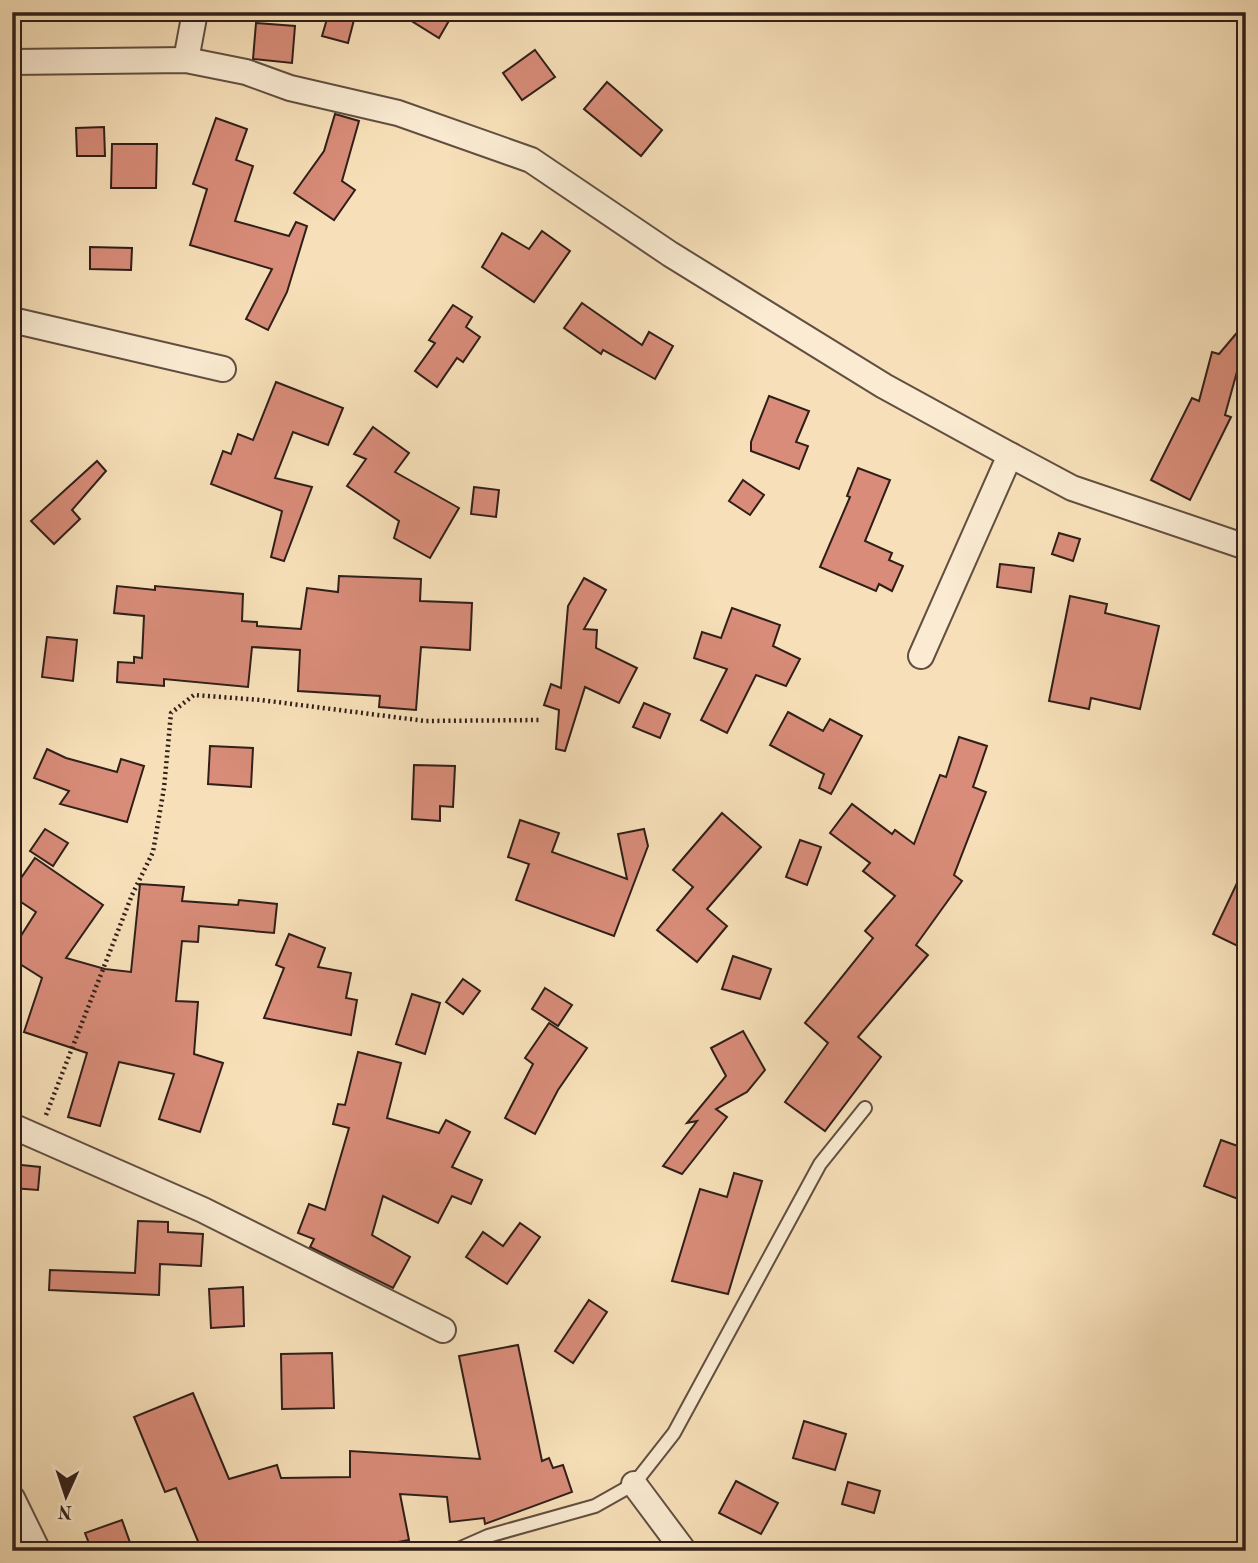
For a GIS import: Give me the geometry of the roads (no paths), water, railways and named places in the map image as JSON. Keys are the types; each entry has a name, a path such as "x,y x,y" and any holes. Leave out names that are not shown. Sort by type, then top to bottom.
{"street":[{"path":"186,60 195,12"},
{"path":"12,62 186,60 246,72 290,88 398,113 531,160 670,254 884,386 1010,455 1072,488 1246,547"},
{"path":"12,320 223,369"},
{"path":"921,656 1010,455"},
{"path":"12,1125 202,1210 443,1330"},
{"path":"634,1484 684,1551"},
{"path":"12,1498 37,1551"}],"lane":[{"path":"454,1551 488,1536 595,1506 634,1484 674,1433 820,1164 865,1108"}]}
